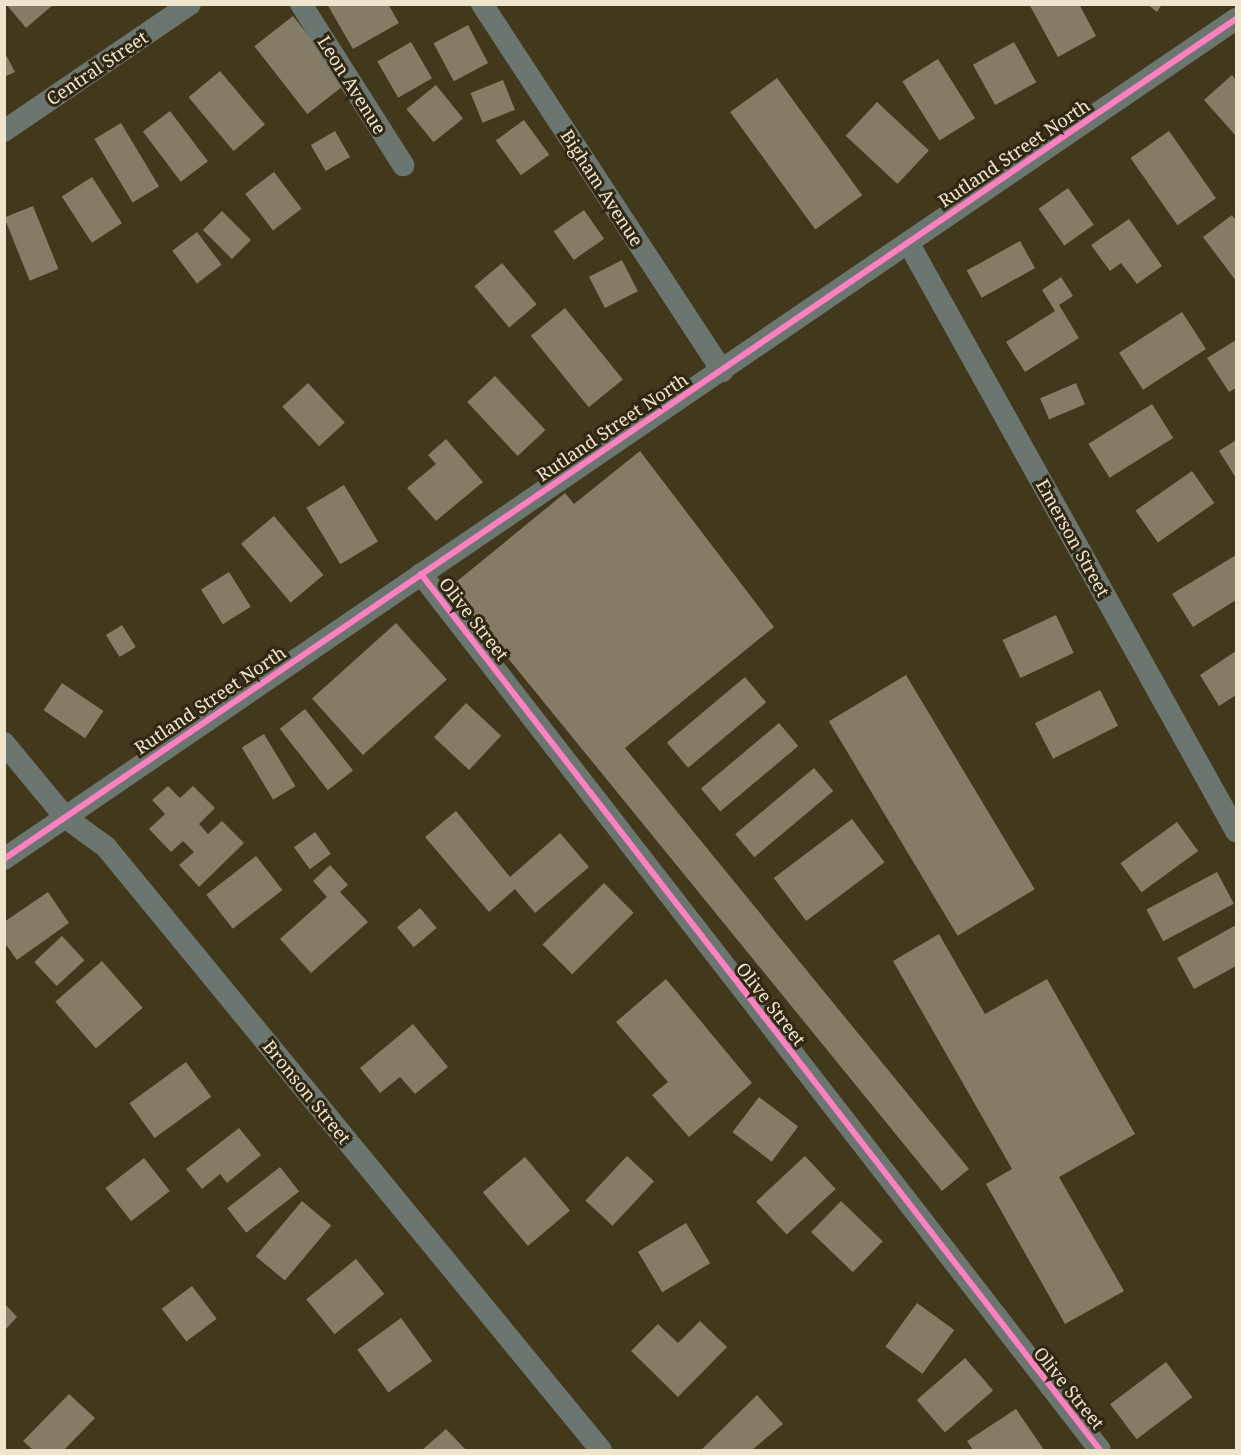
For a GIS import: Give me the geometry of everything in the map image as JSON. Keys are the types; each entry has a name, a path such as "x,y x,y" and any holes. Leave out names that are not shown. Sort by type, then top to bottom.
{"street":[{"name":"Central Street","path":"4,131 190,4"},
{"name":"Leon Avenue","path":"301,4 403,165"},
{"name":"Bigham Avenue","path":"482,4 722,370"},
{"name":"Rutland Street North","path":"4,859 1236,19"},
{"name":"Emerson Street","path":"909,244 1236,831"},
{"name":"Olive Street","path":"421,574 1100,1450"},
{"name":"Bronson Street","path":"4,743 65,817 106,847 601,1450"}],"building":[{"path":"6,4 54,4 26,28"},
{"path":"327,4 388,4 399,23 353,49"},
{"path":"1029,4 1079,4 1096,36 1058,57"},
{"path":"1147,4 1162,4 1157,12"},
{"path":"293,16 346,84 307,114 254,46"},
{"path":"468,25 488,63 454,81 434,43"},
{"path":"411,42 432,78 398,98 377,62"},
{"path":"1014,42 1036,82 995,105 973,65"},
{"path":"4,51 15,72 4,77"},
{"path":"938,59 975,118 939,141 902,81"},
{"path":"220,71 265,125 234,151 189,97"},
{"path":"1232,75 1236,80 1236,136 1204,100"},
{"path":"777,78 862,195 815,229 730,112"},
{"path":"503,80 515,110 483,123 471,93"},
{"path":"436,85 463,118 434,142 406,109"},
{"path":"877,102 929,150 898,184 846,136"},
{"path":"170,111 208,161 181,182 143,131"},
{"path":"524,120 549,155 521,175 496,141"},
{"path":"121,123 159,186 133,202 94,139"},
{"path":"335,131 350,157 326,171 311,145"},
{"path":"1169,131 1216,198 1178,225 1130,158"},
{"path":"274,172 302,209 273,230 245,194"},
{"path":"92,177 122,223 92,243 62,197"},
{"path":"1068,188 1094,225 1064,246 1039,209"},
{"path":"33,206 58,269 30,281 4,218"},
{"path":"584,210 604,239 574,260 554,231"},
{"path":"222,211 251,240 232,259 203,230"},
{"path":"1232,215 1236,220 1236,281 1203,237"},
{"path":"1129,219 1162,266 1137,284 1121,263 1110,271 1091,245"},
{"path":"197,232 222,265 197,283 172,251"},
{"path":"1020,241 1035,268 982,298 967,271"},
{"path":"622,260 638,291 605,308 589,277"},
{"path":"502,263 537,304 509,328 474,286"},
{"path":"1061,277 1073,296 1059,305 1079,338 1025,372 1006,342 1055,311 1042,290"},
{"path":"565,308 623,379 589,407 531,336"},
{"path":"1182,312 1206,349 1143,390 1119,353"},
{"path":"1236,340 1236,388 1229,392 1207,358"},
{"path":"495,376 545,430 518,456 467,402"},
{"path":"308,383 345,422 319,446 282,407"},
{"path":"1076,383 1085,404 1049,419 1040,398"},
{"path":"1152,404 1173,438 1110,478 1088,444"},
{"path":"446,439 483,482 436,521 407,488 436,464 428,455"},
{"path":"1236,440 1236,478 1219,451"},
{"path":"640,451 774,627 625,748 969,1169 942,1191 450,587 565,493 574,504"},
{"path":"1192,471 1214,503 1158,543 1135,511"},
{"path":"344,485 378,542 340,564 306,508"},
{"path":"274,516 323,575 291,603 241,544"},
{"path":"1236,555 1236,600 1193,627 1172,594"},
{"path":"229,572 251,607 223,624 201,589"},
{"path":"1056,615 1074,653 1020,678 1003,640"},
{"path":"396,623 447,679 363,755 312,699"},
{"path":"122,625 136,647 120,657 106,635"},
{"path":"1236,651 1236,695 1219,706 1200,675"},
{"path":"906,675 1035,889 958,936 829,721"},
{"path":"745,677 766,702 688,768 667,743"},
{"path":"62,683 103,711 85,738 44,710"},
{"path":"1100,690 1118,726 1053,759 1035,723"},
{"path":"466,703 501,736 469,770 434,737"},
{"path":"305,709 353,770 328,790 280,729"},
{"path":"779,723 798,746 720,812 701,789"},
{"path":"264,734 295,786 273,800 242,747"},
{"path":"814,768 833,791 754,857 735,834"},
{"path":"168,786 180,798 193,786 215,808 199,824 208,834 222,821 244,843 199,887 179,865 194,852 183,841 171,852 149,829 165,814 152,800"},
{"path":"456,811 510,877 560,833 589,867 535,913 515,889 489,912 425,837"},
{"path":"852,819 884,862 806,921 774,878"},
{"path":"1177,822 1198,851 1142,892 1120,863"},
{"path":"315,832 331,854 310,869 294,847"},
{"path":"256,856 282,890 233,929 206,895"},
{"path":"330,865 348,885 340,892 368,922 311,973 280,939 327,897 313,881"},
{"path":"1217,872 1234,904 1163,941 1146,910"},
{"path":"604,883 634,913 572,974 542,945"},
{"path":"48,892 69,923 17,960 4,942 4,922"},
{"path":"420,908 437,928 414,947 397,927"},
{"path":"1236,925 1236,966 1194,989 1177,958"},
{"path":"939,934 985,1014 1047,979 1135,1134 1059,1177 1124,1291 1065,1324 986,1184 1012,1169 893,961"},
{"path":"62,936 85,960 57,986 34,962"},
{"path":"102,961 143,1008 96,1048 55,1002"},
{"path":"666,979 752,1083 689,1137 652,1095 668,1082 616,1022"},
{"path":"413,1024 448,1067 415,1094 400,1077 380,1093 360,1068"},
{"path":"186,1062 211,1097 155,1138 129,1103"},
{"path":"759,1097 798,1126 772,1162 733,1132"},
{"path":"239,1128 261,1155 227,1183 220,1174 202,1189 186,1169"},
{"path":"627,1156 654,1181 612,1226 585,1201"},
{"path":"805,1156 836,1189 787,1235 756,1202"},
{"path":"525,1157 570,1211 528,1246 483,1192"},
{"path":"144,1158 170,1191 131,1221 105,1188"},
{"path":"280,1167 299,1191 246,1233 227,1208"},
{"path":"302,1201 331,1225 285,1281 256,1256"},
{"path":"841,1201 883,1241 853,1272 811,1232"},
{"path":"686,1223 710,1263 662,1292 638,1252"},
{"path":"356,1259 384,1294 335,1334 306,1299"},
{"path":"192,1286 217,1319 186,1342 162,1309"},
{"path":"917,1303 954,1330 922,1374 885,1347"},
{"path":"5,1304 17,1317 5,1330"},
{"path":"401,1318 432,1361 388,1393 357,1350"},
{"path":"700,1321 727,1347 678,1397 631,1351 658,1324 678,1343"},
{"path":"965,1358 993,1390 945,1432 917,1400"},
{"path":"1166,1362 1192,1397 1137,1439 1110,1404"},
{"path":"69,1394 95,1418 64,1450 33,1450 23,1441"},
{"path":"757,1395 783,1424 752,1450 701,1450"},
{"path":"1016,1409 1044,1450 973,1450 967,1441"},
{"path":"446,1429 466,1450 422,1450"}],"cycle path":[{"path":"4,859 1236,19"},
{"path":"421,574 1100,1450"}]}
